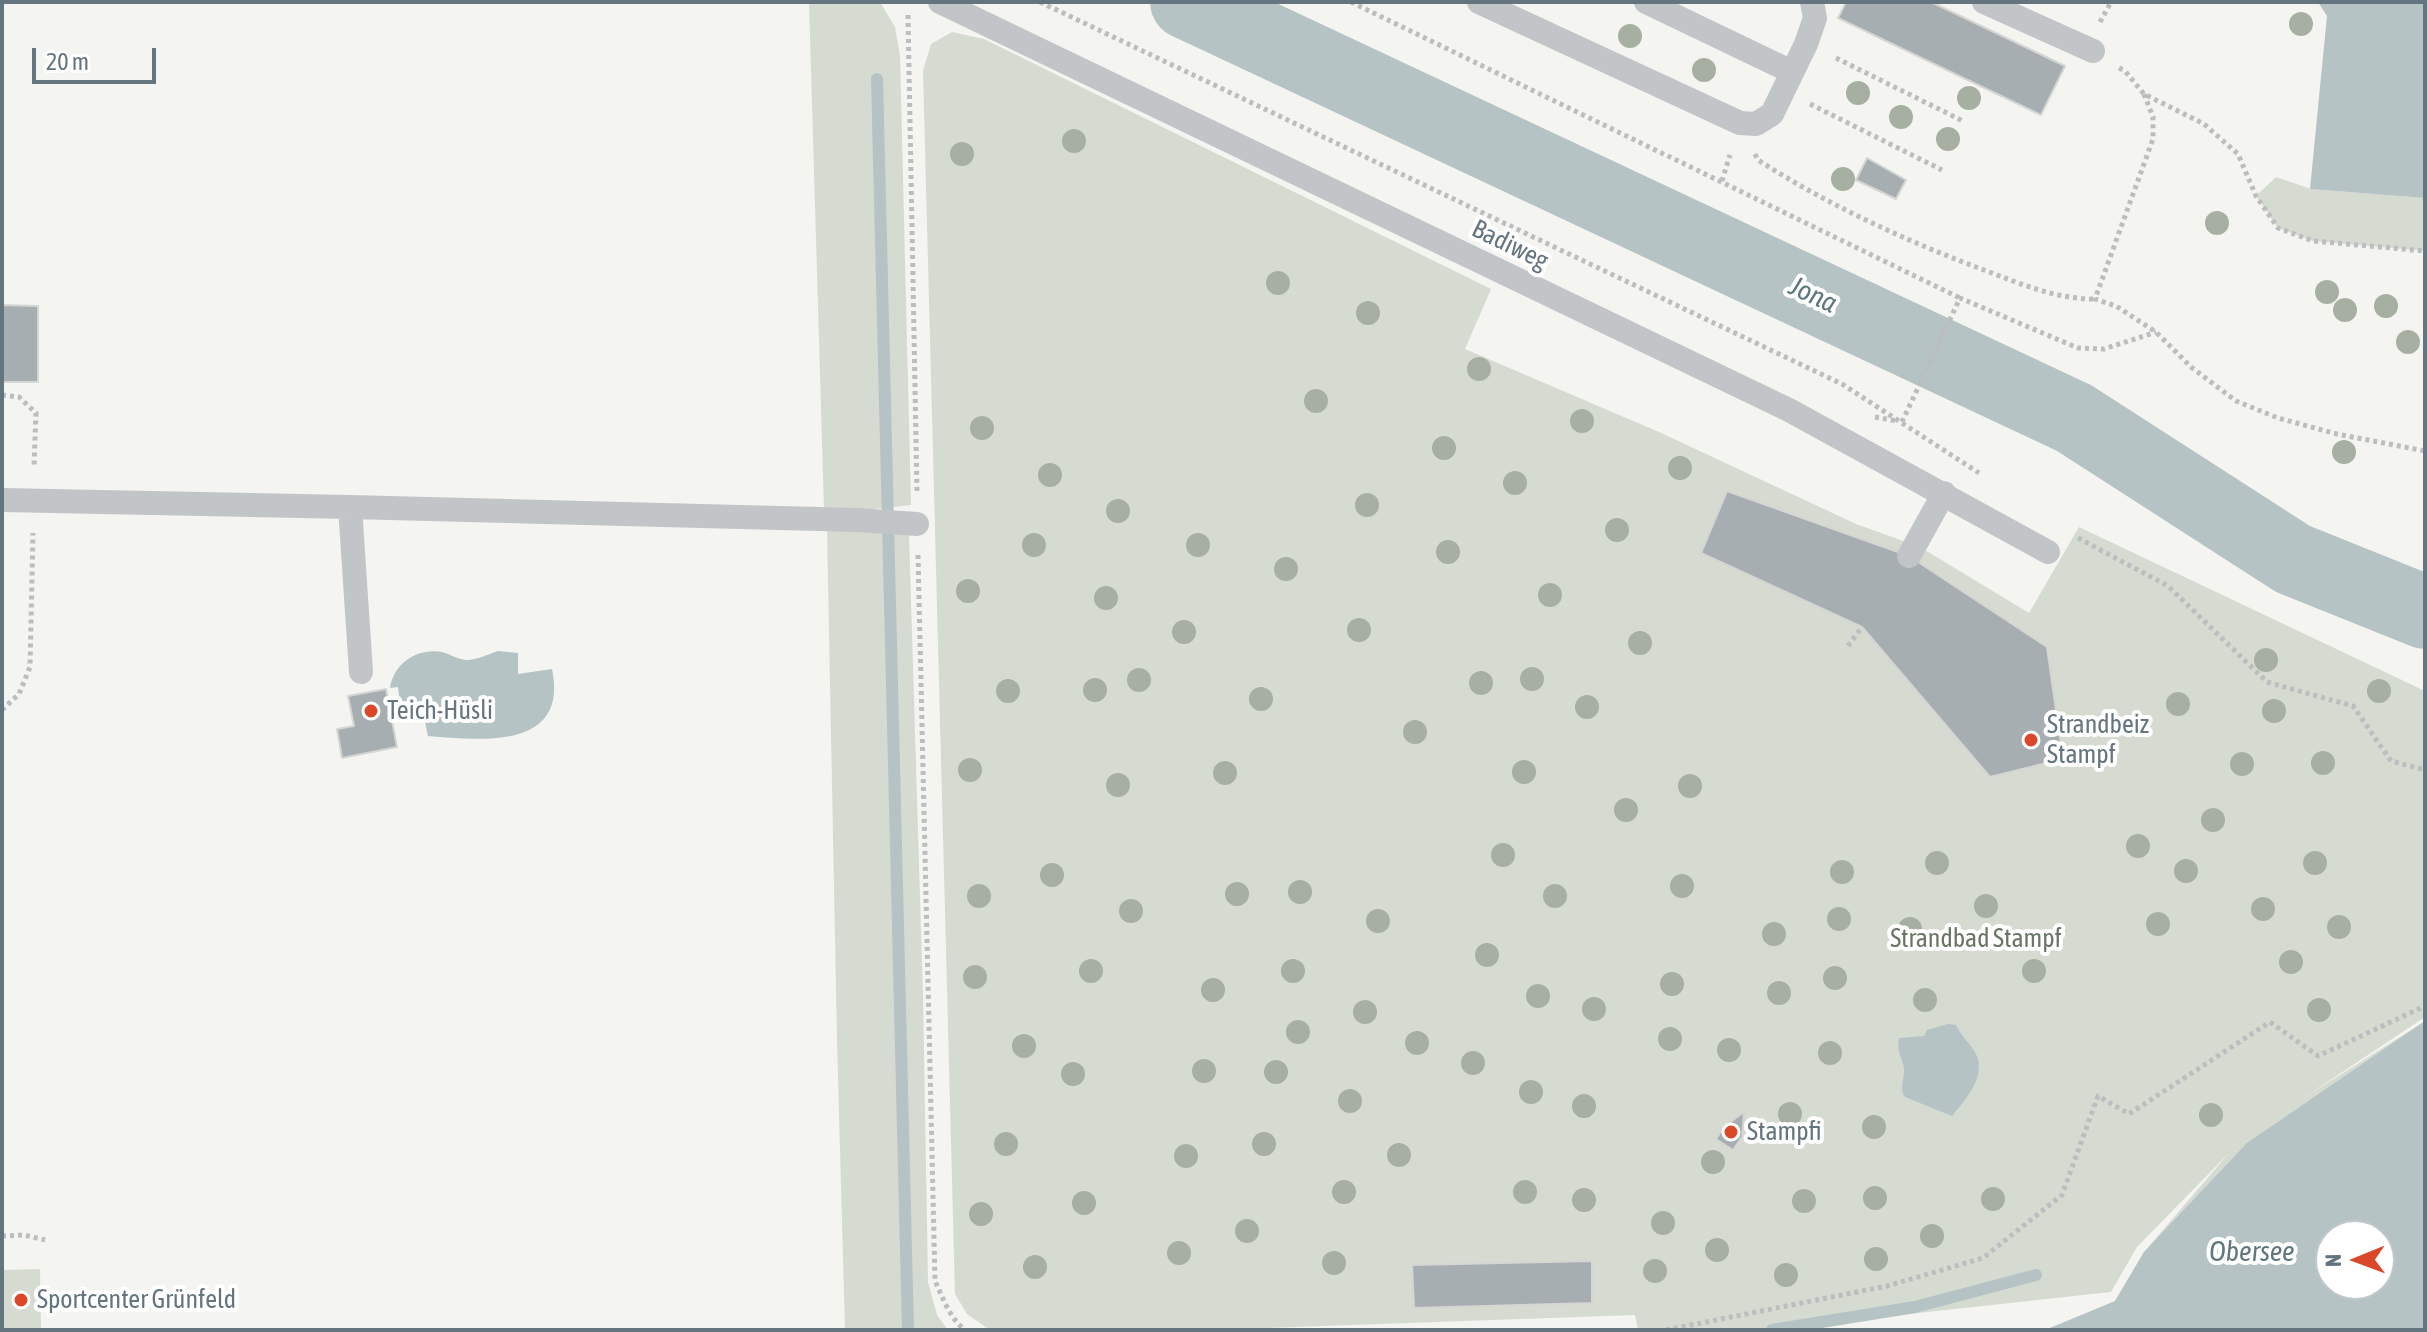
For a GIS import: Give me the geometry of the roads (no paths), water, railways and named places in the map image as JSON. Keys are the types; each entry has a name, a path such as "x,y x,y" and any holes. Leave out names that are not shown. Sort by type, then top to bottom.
{"lane":[{"name":"Badiweg","path":"940,2 1789,410 2048,552"},
{"path":"1479,2 1740,123 1756,124 1772,114 1806,44 1815,18 1812,2"},
{"path":"1646,2 1788,82"},
{"path":"1984,2 2093,51"},
{"path":"1909,556 1944,493"},
{"path":"2,500 910,523"},
{"path":"350,507 361,672"}],"water":[{"path":"2318,2 2425,2 2425,198 2310,189 2327,16"},
{"path":"498,651 518,653 518,674 552,669 554,696 547,715 534,727 516,735 472,739 428,736 422,708 401,711 398,687 390,688 396,671 408,659 424,652 442,652 467,660"},
{"name":"Obersee","path":"2425,1021 2425,1330 2045,1330 2115,1301 2144,1252 2247,1143"},
{"path":"1956,1025 1973,1048 1979,1069 1974,1086 1952,1116 1905,1097 1902,1089 1904,1068 1898,1046 1899,1038 1924,1036 1927,1030"}],"waterway":[{"name":"Jona","path":"1187,2 2074,418 2293,559 2425,612"},
{"path":"877,79 908,1330"},
{"path":"1772,1330 1915,1307 2036,1275"}],"place":[{"name":"Teich-Hüsli","path":"371,711"},
{"name":"Strandbeiz Stampf","path":"2031,740"},
{"name":"Stampfi","path":"1731,1132"},
{"name":"Sportcenter Grünfeld","path":"21,1300"}],"park label":[{"name":"Strandbad Stampf","path":"1976,939"}]}
